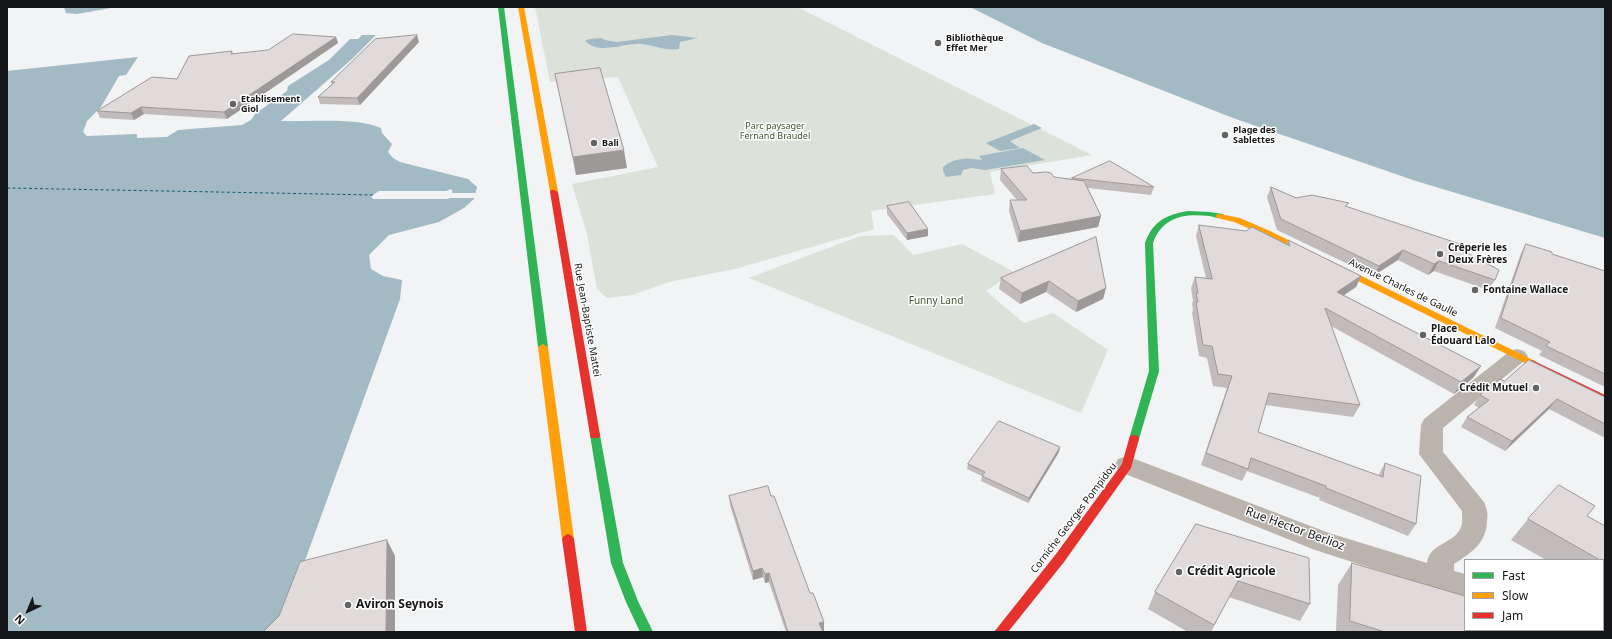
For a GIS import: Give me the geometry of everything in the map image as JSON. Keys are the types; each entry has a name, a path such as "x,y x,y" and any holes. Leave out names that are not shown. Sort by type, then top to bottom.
{"main road":[{"path":"501,7 515,132 528,219 554,436 581,632"},
{"name":"Rue Jean-Baptiste Mattei","path":"521,7 561,230 617,564 646,632"},
{"name":"Avenue Charles de Gaulle","path":"1164,221 1175,216 1200,213 1217,215 1241,222 1267,233 1605,399"},
{"name":"Corniche Georges Pompidou","path":"1000,632 1060,558 1127,465 1154,371 1149,244 1154,228 1164,221"}],"street":[{"path":"1440,578 1441,559 1462,545 1474,531 1475,509 1431,454 1432,425 1517,356"},
{"name":"Rue Hector Berlioz","path":"1127,465 1324,542 1464,586"}],"green space":[{"name":"Parc paysager Fernand Braudel","path":"535,7 797,7 1092,155 990,172 995,194 871,211 874,229 735,269 669,282 632,295 607,298 597,289 587,234 572,184 658,167 618,77 550,82"},
{"name":"Funny Land","path":"894,235 913,255 962,244 1014,272 986,291 1024,323 1053,313 1108,350 1081,413 749,278 860,236"}],"water":[{"path":"64,7 117,7 77,14 66,13"},
{"path":"970,7 1605,7 1605,238 1416,181 1233,118 1042,43"},
{"path":"362,35 376,35 352,59 281,121 346,121 359,122 381,128 382,133 392,144 388,152 393,158 400,162 468,179 477,187 474,199 464,208 439,222 389,235 369,255 371,269 383,276 402,280 400,299 279,632 7,632 7,71 138,57 126,75 119,76 101,107 87,121 83,132 87,136 137,134 137,138 167,137 178,130 242,125 251,120 255,114 287,91 288,86 329,60 350,39 358,39"},
{"path":"672,35 698,38 680,42 679,49 665,49 643,44 598,48 585,41 589,39 601,38 616,42"},
{"path":"1034,124 1042,128 1010,141 1020,148 1000,151 986,143"},
{"path":"1023,148 1045,160 985,170 971,168 963,170 961,175 946,177 943,171 943,167 952,161 966,159 982,160 979,156"}],"pier":[{"path":"451,189 452,193 478,193 476,198 448,199 373,199 371,196 379,191 446,191"}],"building":[{"path":"293,34 336,37 224,112 141,107 131,113 97,111 152,77 177,79 189,56 232,51 231,54 268,50"},
{"path":"417,35 357,98 318,97 335,82 331,82 375,39"},
{"name":"Bali","path":"600,68 624,150 573,157 555,74"},
{"path":"1110,161 1154,187 1072,178"},
{"path":"1027,166 1033,173 1046,172 1051,173 1054,177 1084,181 1101,216 1020,231 1010,200 1027,200 1001,169"},
{"path":"1271,187 1296,198 1312,195 1349,203 1345,206 1460,244 1458,248 1499,270 1495,280 1439,261 1434,264 1403,250 1379,266 1281,219"},
{"path":"909,202 928,229 907,233 887,206"},
{"path":"1199,225 1246,231 1252,227 1290,246 1288,240 1361,276 1337,292 1481,366 1461,382 1325,308 1360,405 1269,393 1258,432 1383,477 1385,463 1421,476 1416,524 1326,488 1326,486 1251,458 1248,469 1206,453 1232,376 1218,374 1212,346 1203,345 1196,302 1198,302 1196,293 1198,293 1195,277 1212,279"},
{"path":"1096,237 1106,288 1078,301 1049,281 1022,293 1001,278"},
{"path":"1526,244 1605,271 1605,374 1546,346 1550,342 1501,318"},
{"path":"1529,360 1605,397 1605,424 1557,399 1512,441 1467,417 1489,400 1480,395 1500,379 1504,381"},
{"path":"999,421 1060,447 1029,498 982,476 985,472 968,464"},
{"path":"1559,485 1595,506 1587,516 1605,526 1605,563 1604,559 1598,559 1528,519"},
{"path":"768,486 771,496 774,496 810,593 813,593 824,622 819,623 823,632 788,632 769,573 765,574 762,568 753,571 729,496"},
{"path":"1196,524 1309,558 1310,604 1238,581 1214,625 1155,592"},
{"name":"Aviron Seynois","path":"387,540 386,632 263,632 279,616 300,562"},
{"path":"1352,563 1464,596 1464,631 1542,632 1385,632 1350,621"}],"ferry route":[{"path":"7,188 375,195"}],"traffic: fast":[{"path":"501,7 543,347"},
{"path":"1134,439 1154,371 1149,243 1153,233 1159,225 1168,219 1177,216 1199,213 1220,216"},
{"path":"595,435 617,563 632,602 647,632"}],"traffic: slow":[{"path":"521,7 554,192"},
{"path":"1220,216 1237,220 1267,233 1532,363"},
{"path":"543,347 568,539"}],"traffic: jam":[{"path":"554,192 595,435"},
{"path":"1532,363 1605,399"},
{"path":"1000,632 1060,558 1127,465 1134,439"},
{"path":"568,539 581,632"}],"place":[{"name":"Bibliothèque Effet Mer","path":"938,43"},
{"name":"Etablisement Giol","path":"233,104"},
{"name":"Plage des Sablettes","path":"1225,135"},
{"name":"Bali","path":"594,143"},
{"name":"Crêperie les Deux Frères","path":"1440,254"},
{"name":"Fontaine Wallace","path":"1475,290"},
{"name":"Place Édouard Lalo","path":"1423,335"},
{"name":"Crédit Mutuel","path":"1536,388"},
{"name":"Crédit Agricole","path":"1179,572"},
{"name":"Aviron Seynois","path":"348,605"}]}
